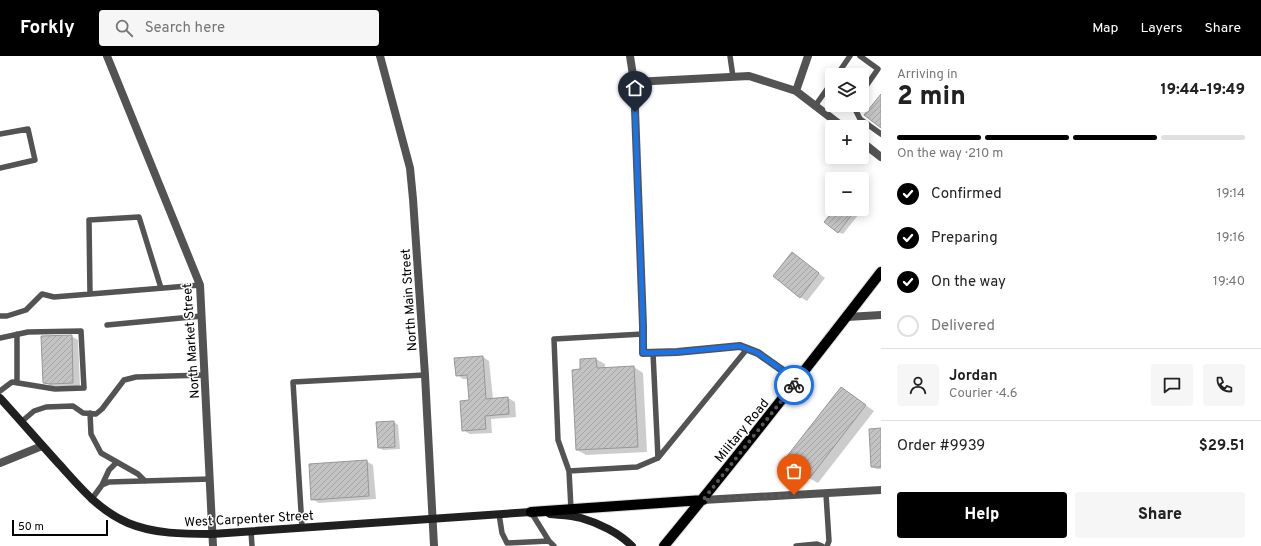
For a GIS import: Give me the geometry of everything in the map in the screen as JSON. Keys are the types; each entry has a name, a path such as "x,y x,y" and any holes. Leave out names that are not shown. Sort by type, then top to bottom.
{"main road":[{"name":"Military Road","path":"664,546 703,500 799,379 881,272"},
{"name":"West Carpenter Street","path":"0,398 91,500 110,514 150,530 178,534 212,534 531,512 581,518 606,528 626,540 632,546"},
{"path":"531,512 703,500"}],"street":[{"name":"North Market Street","path":"107,56 200,285 213,546"},
{"name":"North Main Street","path":"380,56 410,168 425,375 434,546"},
{"path":"630,56 634,82 643,353 677,352 740,346 758,353 782,370 799,379"},
{"path":"796,91 808,56"},
{"path":"634,82 748,76 796,91 833,120"},
{"path":"869,148 881,157"},
{"path":"846,317 881,315"},
{"path":"0,463 42,446"},
{"path":"703,500 881,490"}],"lane":[{"path":"730,56 733,77"},
{"path":"842,68 850,56"},
{"path":"860,56 878,69 869,82"},
{"path":"815,106 825,95"},
{"path":"856,112 860,119 881,134"},
{"path":"0,134 28,129 35,160 0,168"},
{"path":"90,294 89,220 139,217 161,288"},
{"path":"0,316 7,316 26,310 42,294 54,297 200,285"},
{"path":"108,325 202,316"},
{"path":"0,338 28,332 81,331 84,388 55,389 12,382 0,391"},
{"path":"17,334 17,383"},
{"path":"571,509 569,471 558,440 554,339 643,334"},
{"path":"569,471 636,467 658,458 747,349"},
{"path":"653,353 658,458"},
{"path":"21,422 34,411 46,407 73,406 83,413 96,414 102,409 124,380 136,377 205,375"},
{"path":"302,528 293,382 425,375"},
{"path":"90,413 91,434 101,452 138,474 144,481"},
{"path":"91,500 102,484 109,470 117,462"},
{"path":"102,484 109,482 210,479"},
{"path":"826,494 828,546"},
{"path":"531,512 549,542 554,546"},
{"path":"499,514 502,533 508,545 549,542"},
{"path":"251,531 252,546"},
{"path":"796,546 817,544 822,546"}],"building":[{"path":"881,94 881,128 864,115 866,112 869,112 869,109"},
{"path":"829,216 851,216 838,233 824,222"},
{"path":"792,252 819,273 800,298 773,276"},
{"path":"72,335 73,383 43,383 41,336"},
{"path":"483,356 486,399 508,397 509,414 485,416 486,429 462,431 460,401 469,400 467,375 456,376 454,358"},
{"path":"596,358 597,368 634,366 638,447 576,450 572,370 580,369 580,359"},
{"path":"841,387 866,405 809,479 784,460"},
{"path":"394,421 395,447 378,448 376,422"},
{"path":"881,428 881,467 871,467 869,429"},
{"path":"367,460 369,496 311,500 309,464"}],"way so far":[{"path":"794,385 703,500 794,495"}],"route":[{"path":"635,112 643,353 677,352 740,346 767,358 782,370 799,379 794,385"}]}
